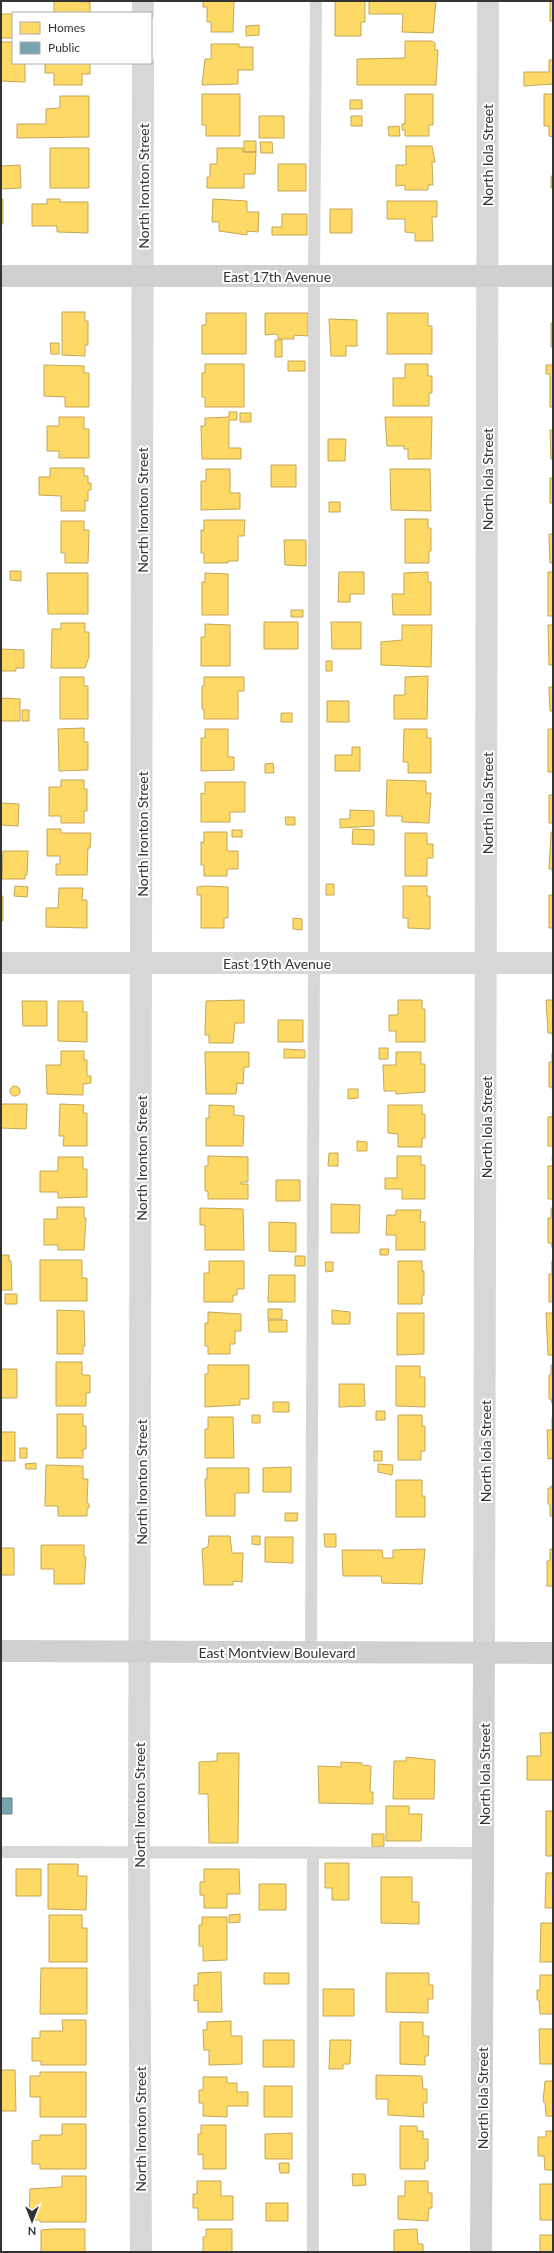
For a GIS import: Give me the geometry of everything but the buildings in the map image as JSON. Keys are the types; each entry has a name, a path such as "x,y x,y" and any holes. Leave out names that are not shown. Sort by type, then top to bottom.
{"street":[{"path":"143,1 143,12"},
{"name":"North Iola Street","path":"482,2252 486,963 486,276 488,1"},
{"name":"North Ironton Street","path":"141,2252 139,1852 143,64"},
{"name":"East 17th Avenue","path":"1,276 553,276"},
{"name":"East 19th Avenue","path":"1,963 553,963"},
{"name":"East Montview Boulevard","path":"1,1651 553,1653"}],"lane":[{"path":"311,1652 316,1"},
{"path":"1,1852 484,1853"},
{"path":"313,1853 313,2252"}]}
